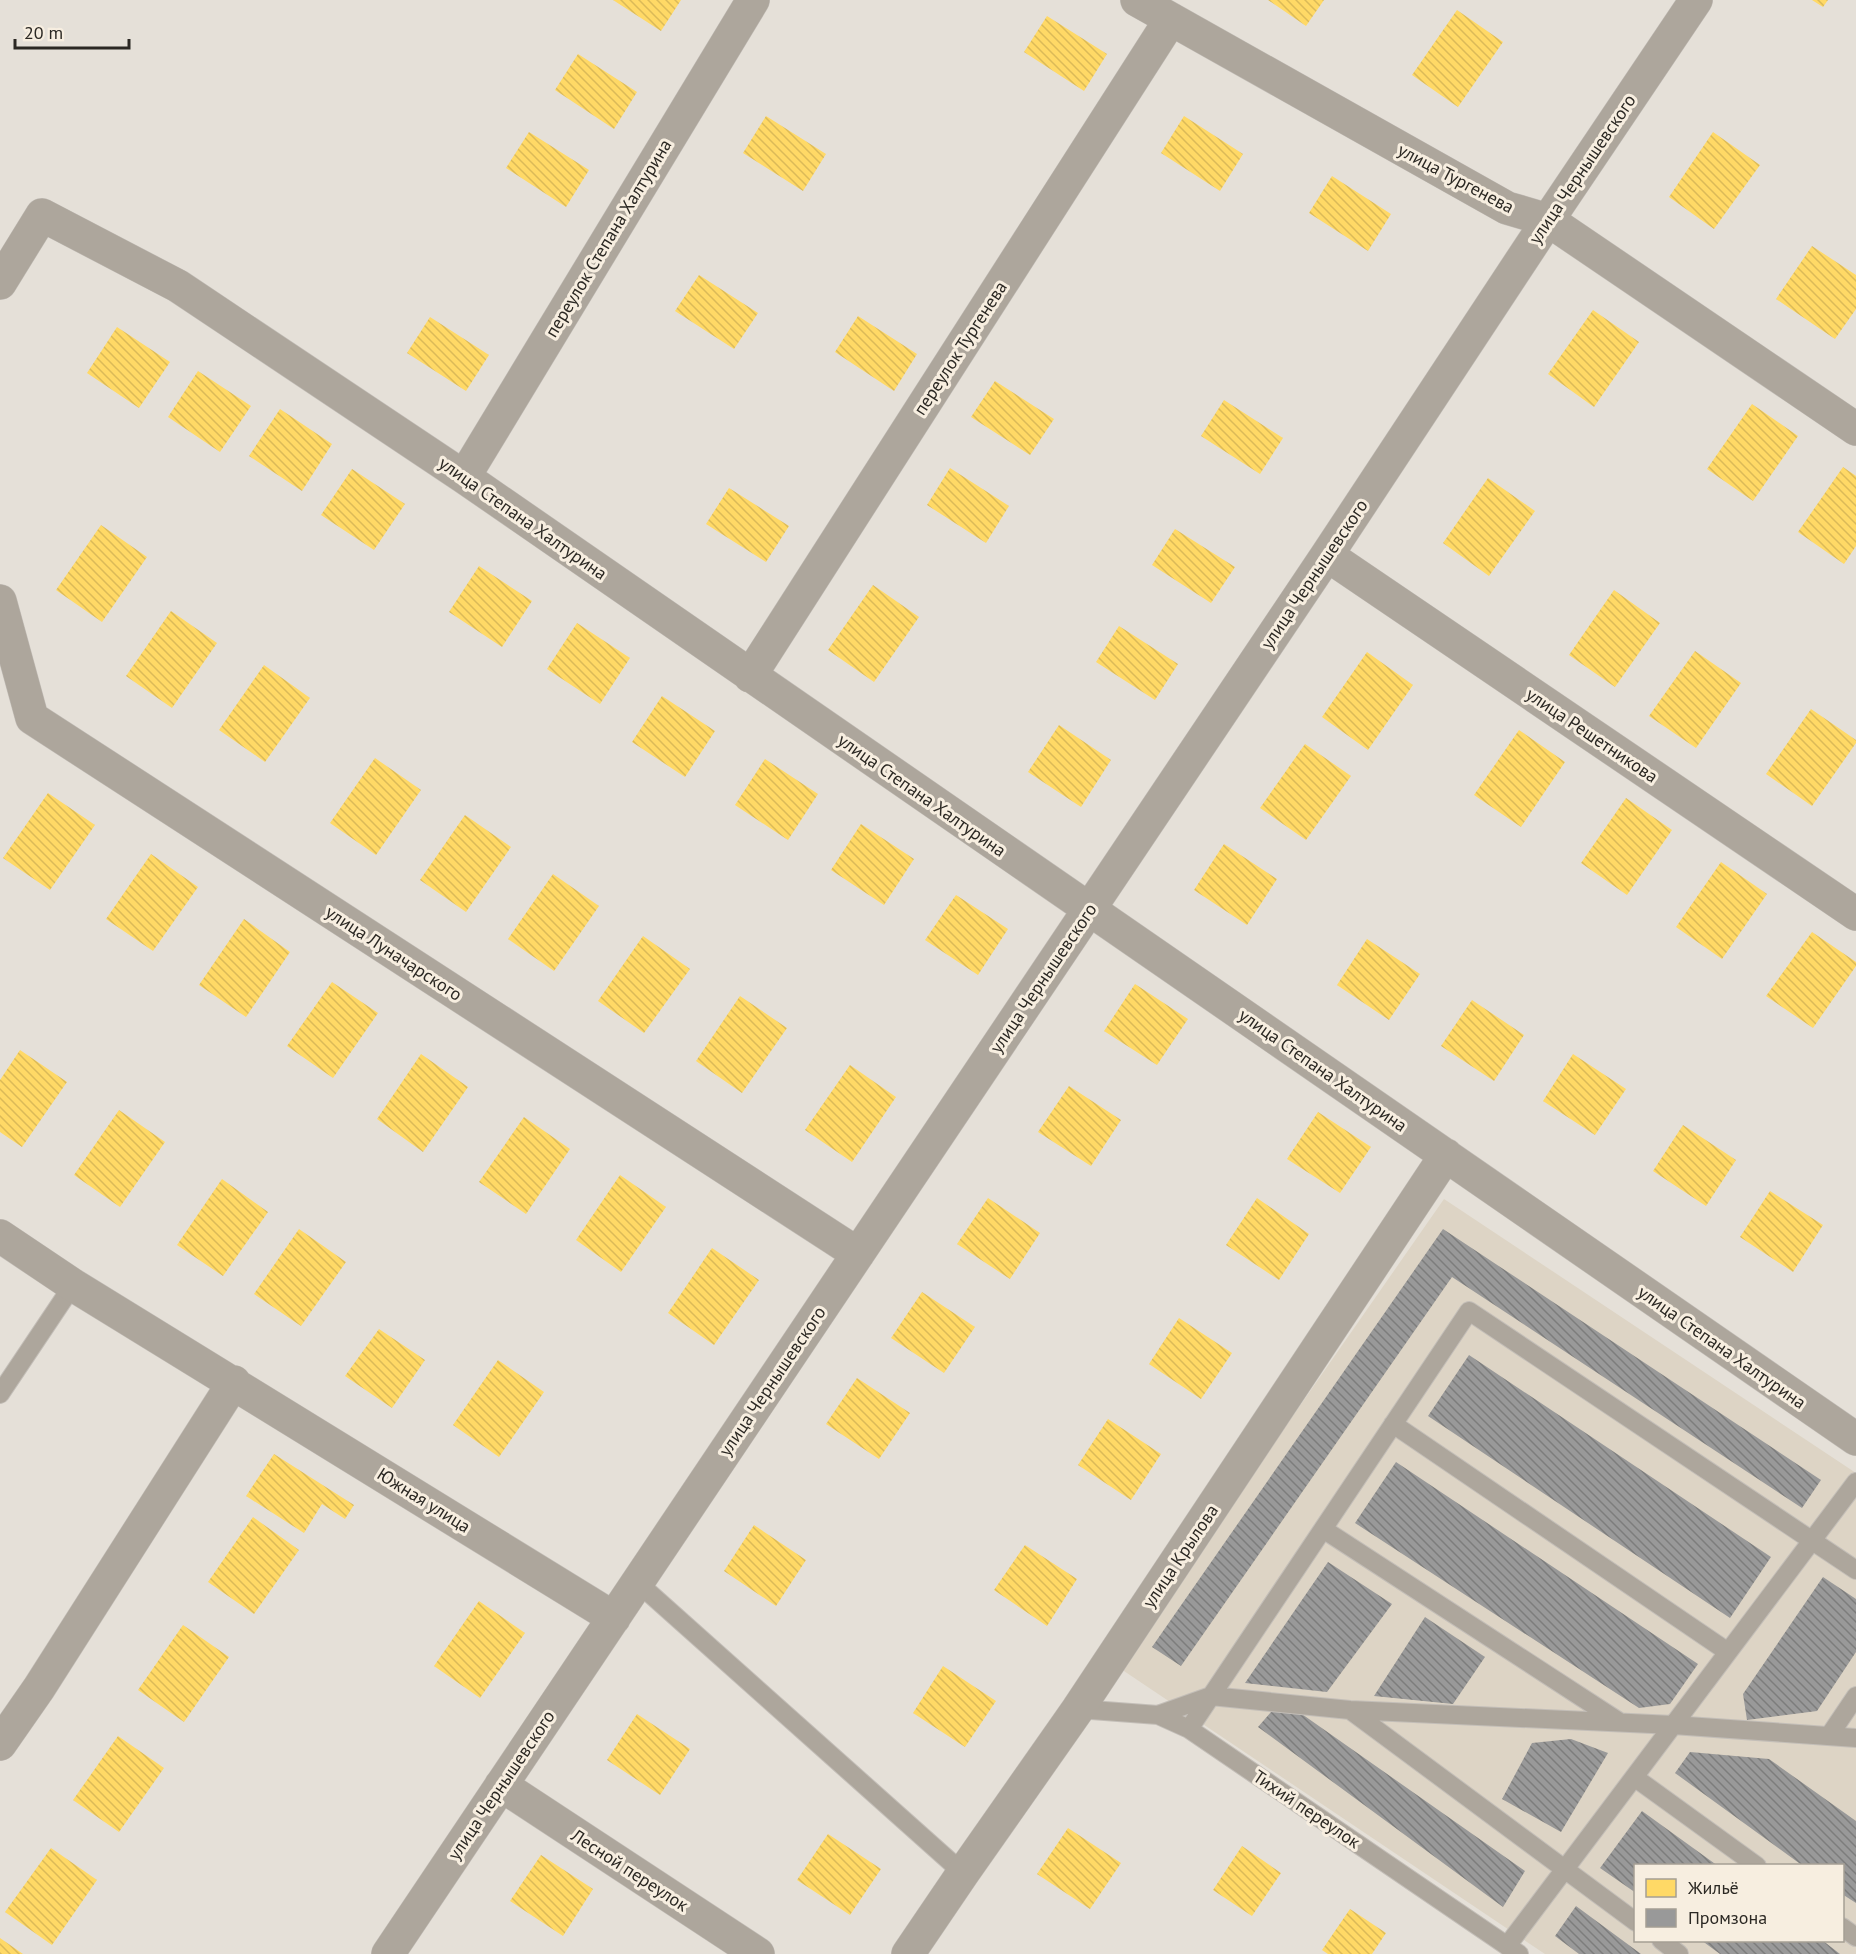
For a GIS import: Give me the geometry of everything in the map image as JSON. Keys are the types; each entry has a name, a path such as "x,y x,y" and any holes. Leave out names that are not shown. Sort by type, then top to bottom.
{"street":[{"name":"переулок Степана Халтурина","path":"464,477 753,0"},
{"name":"улица Тургенева","path":"1137,0 1507,208 1548,220 1856,429"},
{"name":"улица Чернышевского","path":"388,1954 1327,555 1696,0"},
{"name":"переулок Тургенева","path":"750,676 1171,19"},
{"name":"улица Степана Халтурина","path":"0,283 42,215 178,286 464,477 1856,1439"},
{"name":"улица Решетникова","path":"1327,555 1856,914"},
{"name":"улица Луначарского","path":"0,601 32,718 858,1254"},
{"name":"улица Крылова","path":"908,1954 1078,1709 1446,1155"},
{"name":"Южная улица","path":"0,1236 73,1285 614,1618"},
{"path":"0,1744 39,1688 234,1382"},
{"name":"Лесной переулок","path":"501,1785 758,1954"}],"lane":[{"path":"0,1394 73,1285"},
{"path":"1189,1729 1469,1311 1856,1570"},
{"path":"1393,1424 1728,1652"},
{"path":"1513,1950 1565,1869 1856,1482"},
{"path":"1323,1529 1620,1723"},
{"path":"638,1582 963,1873"},
{"path":"1158,1715 1210,1696 1350,1710 1673,1725 1856,1738"},
{"path":"1829,1736 1856,1696"},
{"name":"Тихий переулок","path":"1078,1709 1158,1715 1189,1729 1513,1950"},
{"path":"1350,1710 1634,1921"},
{"path":"1634,1777 1754,1864"},
{"path":"1662,1942 1679,1954"}],"shaded area":[{"path":"1444,1199 1856,1473 1856,1954 1545,1954 1118,1667"}],"building: Жильё":[{"path":"613,0 681,0 661,31"},
{"path":"1268,0 1324,0 1306,26"},
{"path":"1812,0 1828,0 1823,7"},
{"path":"1457,10 1503,42 1458,107 1412,75"},
{"path":"1047,16 1107,54 1084,91 1024,52"},
{"path":"578,54 637,92 614,129 555,90"},
{"path":"766,116 826,154 803,191 743,153"},
{"path":"1184,116 1243,154 1220,191 1161,153"},
{"path":"529,132 589,170 566,207 506,168"},
{"path":"1713,132 1760,165 1714,229 1669,197"},
{"path":"1332,176 1391,214 1368,251 1309,213"},
{"path":"1812,246 1856,275 1856,309 1835,339 1776,299"},
{"path":"699,275 758,313 734,349 675,311"},
{"path":"1593,310 1639,342 1594,407 1548,374"},
{"path":"858,316 917,354 894,391 835,352"},
{"path":"430,317 489,355 466,391 407,353"},
{"path":"117,327 170,362 139,408 87,373"},
{"path":"198,371 251,406 220,452 168,417"},
{"path":"995,381 1054,419 1030,455 971,417"},
{"path":"1224,400 1283,438 1260,474 1201,436"},
{"path":"1752,404 1798,436 1753,501 1707,469"},
{"path":"280,409 332,444 302,491 249,456"},
{"path":"1843,467 1856,476 1856,546 1844,564 1798,532"},
{"path":"950,468 1009,506 986,543 927,505"},
{"path":"352,469 405,504 374,550 321,515"},
{"path":"1488,478 1535,511 1489,576 1443,543"},
{"path":"729,488 789,526 766,562 706,524"},
{"path":"101,525 147,557 102,622 56,590"},
{"path":"1175,529 1235,567 1211,603 1152,565"},
{"path":"479,566 532,601 502,647 449,612"},
{"path":"873,585 919,617 874,682 828,650"},
{"path":"1614,590 1660,623 1615,687 1569,655"},
{"path":"171,611 217,643 172,708 126,676"},
{"path":"577,623 630,658 600,704 547,669"},
{"path":"1119,626 1178,664 1155,700 1096,662"},
{"path":"1695,651 1741,683 1696,748 1649,716"},
{"path":"1367,652 1413,685 1368,750 1322,717"},
{"path":"264,665 310,698 265,762 219,730"},
{"path":"662,696 715,731 685,777 632,742"},
{"path":"1811,709 1856,740 1812,806 1766,774"},
{"path":"1059,725 1111,760 1081,807 1028,772"},
{"path":"1519,730 1565,762 1521,827 1474,795"},
{"path":"1305,744 1351,776 1306,840 1260,808"},
{"path":"375,758 421,790 376,855 330,823"},
{"path":"765,759 818,794 788,840 735,805"},
{"path":"48,793 95,825 50,890 3,858"},
{"path":"1626,798 1672,830 1627,895 1581,863"},
{"path":"465,815 511,847 466,912 420,880"},
{"path":"861,824 914,859 884,905 831,870"},
{"path":"1224,844 1277,879 1247,925 1194,890"},
{"path":"151,854 198,887 153,951 106,919"},
{"path":"1721,862 1767,894 1722,959 1676,927"},
{"path":"553,874 599,906 554,971 508,939"},
{"path":"956,895 1008,929 978,975 925,940"},
{"path":"244,919 290,952 246,1017 199,985"},
{"path":"1812,932 1856,962 1856,966 1813,1028 1766,996"},
{"path":"643,936 690,969 644,1033 598,1001"},
{"path":"1367,939 1420,974 1389,1020 1337,985"},
{"path":"332,982 378,1013 333,1078 287,1046"},
{"path":"1135,984 1188,1019 1157,1065 1104,1031"},
{"path":"740,996 787,1028 742,1093 696,1061"},
{"path":"1472,1000 1524,1035 1494,1081 1441,1046"},
{"path":"20,1050 67,1082 22,1147 0,1132 0,1080"},
{"path":"421,1054 468,1087 423,1152 377,1119"},
{"path":"1573,1054 1626,1089 1595,1135 1543,1101"},
{"path":"850,1065 896,1097 852,1162 805,1130"},
{"path":"1069,1086 1121,1120 1091,1166 1038,1132"},
{"path":"119,1110 165,1142 120,1207 74,1175"},
{"path":"1318,1112 1371,1147 1340,1193 1287,1159"},
{"path":"524,1117 570,1149 526,1214 479,1182"},
{"path":"1683,1125 1736,1160 1706,1206 1653,1171"},
{"path":"620,1175 666,1207 621,1272 576,1240"},
{"path":"222,1179 268,1212 223,1276 177,1245"},
{"path":"1770,1191 1823,1225 1793,1272 1740,1237"},
{"path":"988,1198 1040,1233 1010,1279 957,1244"},
{"path":"1257,1198 1309,1234 1279,1280 1226,1245"},
{"path":"299,1229 346,1262 301,1326 254,1294"},
{"path":"712,1248 759,1280 714,1345 668,1313"},
{"path":"922,1292 975,1327 944,1373 891,1338"},
{"path":"1179,1318 1232,1353 1201,1399 1149,1364"},
{"path":"379,1329 425,1360 392,1408 345,1376"},
{"path":"498,1360 544,1392 499,1457 453,1425"},
{"path":"857,1378 910,1413 879,1459 826,1424"},
{"path":"1108,1419 1161,1454 1131,1500 1078,1465"},
{"path":"274,1454 354,1505 345,1519 322,1504 304,1533 246,1496"},
{"path":"253,1517 299,1550 254,1614 208,1582"},
{"path":"754,1525 806,1560 776,1606 724,1571"},
{"path":"1025,1545 1077,1579 1047,1626 994,1590"},
{"path":"479,1601 525,1633 480,1698 434,1666"},
{"path":"183,1625 229,1657 184,1722 138,1690"},
{"path":"943,1666 996,1701 965,1747 913,1713"},
{"path":"637,1714 690,1749 660,1795 607,1760"},
{"path":"118,1736 164,1768 119,1832 73,1800"},
{"path":"1068,1828 1121,1863 1090,1909 1037,1874"},
{"path":"828,1834 881,1869 850,1915 797,1880"},
{"path":"1242,1846 1281,1873 1252,1916 1213,1890"},
{"path":"51,1848 97,1880 52,1945 5,1912"},
{"path":"541,1855 593,1889 563,1936 510,1901"},
{"path":"1350,1909 1386,1933 1372,1954 1328,1954 1322,1950"},
{"path":"0,1938 23,1954 0,1954"}],"building: Промзона":[{"path":"1443,1229 1821,1480 1802,1508 1452,1277 1181,1666 1152,1647"},
{"path":"1469,1355 1771,1557 1730,1618 1428,1416"},
{"path":"1396,1462 1698,1664 1670,1704 1639,1708 1355,1523"},
{"path":"1328,1562 1392,1604 1327,1692 1245,1683"},
{"path":"1823,1577 1856,1599 1856,1652 1817,1711 1747,1720 1743,1694"},
{"path":"1425,1617 1485,1657 1453,1704 1374,1696"},
{"path":"1271,1712 1299,1712 1525,1871 1503,1907 1258,1727"},
{"path":"1571,1739 1608,1753 1561,1832 1502,1799 1532,1743"},
{"path":"1690,1752 1769,1759 1856,1821 1856,1903 1844,1895 1844,1864 1800,1864 1675,1773"},
{"path":"1642,1811 1715,1864 1634,1864 1634,1892 1600,1868"},
{"path":"1576,1906 1641,1954 1579,1954 1555,1936"},
{"path":"1704,1942 1825,1942 1840,1954 1720,1954"}]}
